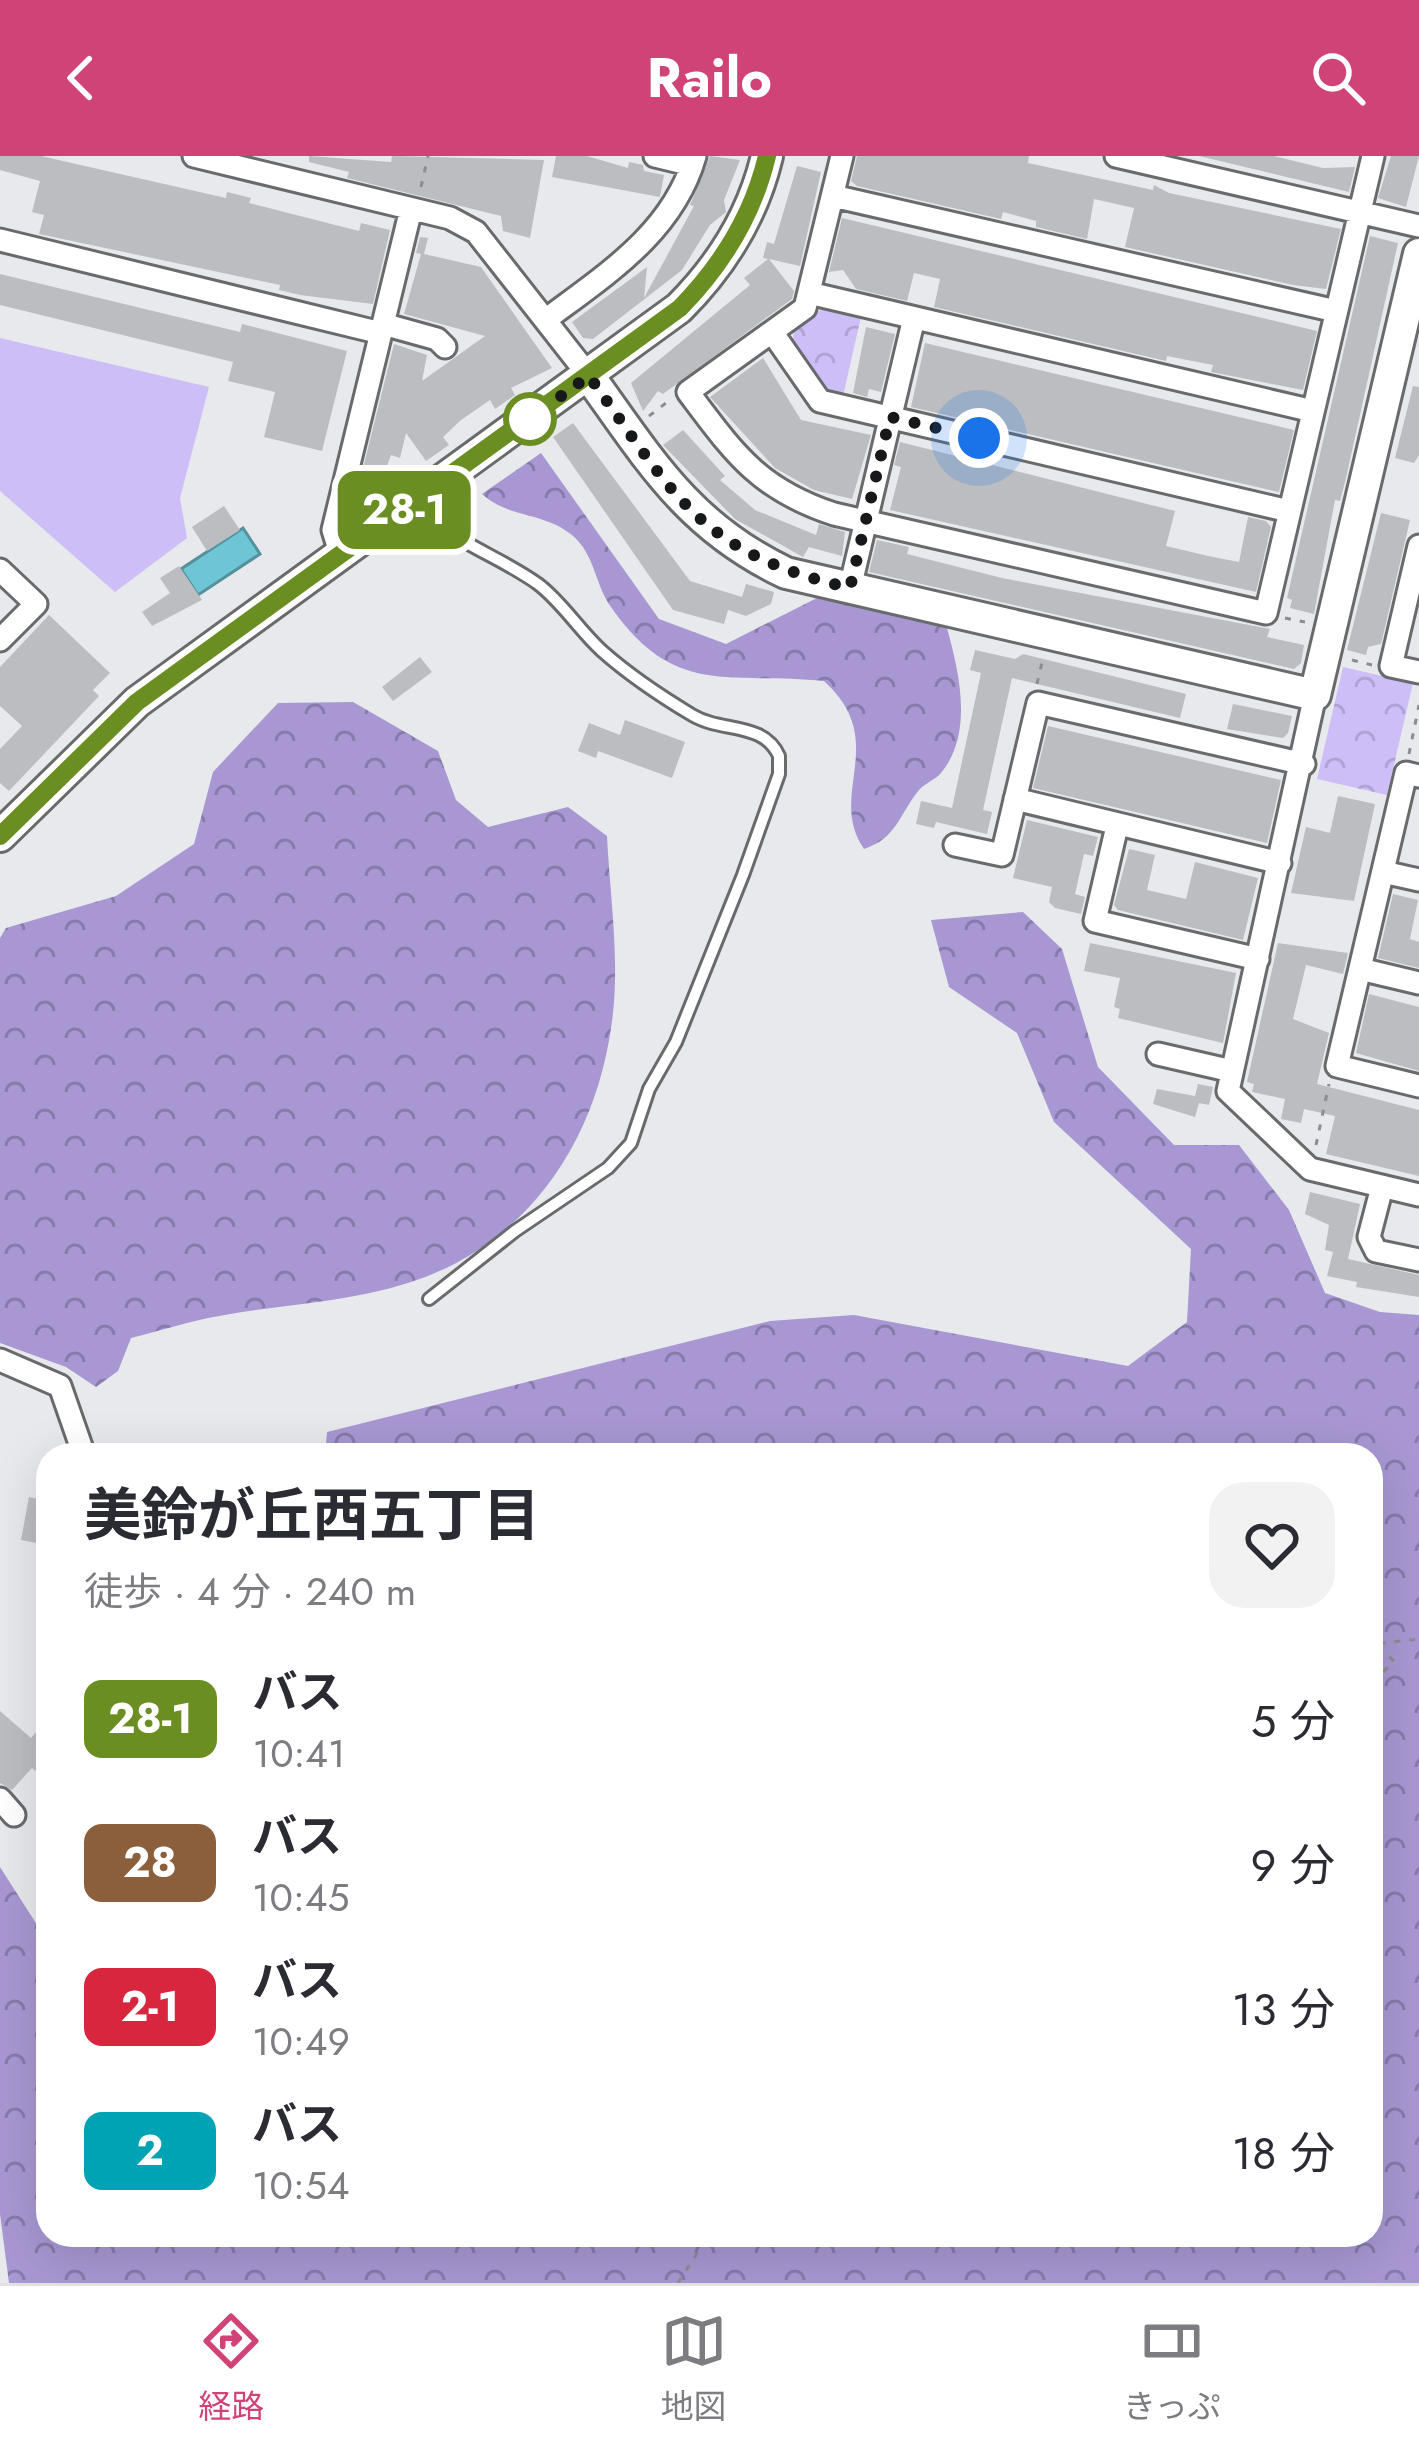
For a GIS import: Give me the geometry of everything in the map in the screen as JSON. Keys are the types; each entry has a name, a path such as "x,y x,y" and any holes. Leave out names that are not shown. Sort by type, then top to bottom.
{"street":[{"path":"194,156 416,201 476,232 548,318 674,494 707,527 786,573 1315,695"},
{"path":"548,318 636,253 667,213 693,161 655,156"},
{"path":"0,836 137,702 589,376 704,284 753,204 767,156"},
{"path":"842,156 805,308 688,392 740,462 771,488 798,502 1265,613 1372,156"},
{"path":"1116,156 1419,226"},
{"path":"833,196 1336,311"},
{"path":"341,556 332,530 416,201"},
{"path":"0,240 437,339 445,347"},
{"path":"1419,254 1228,1091 1310,1169 1419,1195"},
{"path":"809,293 1312,411"},
{"path":"850,588 914,319"},
{"path":"772,332 820,401 1289,511"},
{"path":"1417,560 1391,666 1419,673"},
{"path":"0,570 36,604 0,640"},
{"path":"955,844 1002,855 1038,703 1304,764"},
{"path":"1412,775 1383,872 1337,1066 1419,1086"},
{"path":"1015,799 1280,863"},
{"path":"1117,826 1095,921 1258,959"},
{"path":"1383,872 1419,880"},
{"path":"1360,969 1419,983"},
{"path":"1158,1054 1232,1071"},
{"path":"1382,1187 1369,1237 1376,1251 1419,1260"},
{"path":"0,1360 60,1386 80,1443"}],"lane":[{"path":"415,502 443,533 500,559 543,588 603,652 678,706 704,722 760,734 779,756 779,775 743,874 676,1042 649,1089 631,1143 608,1168 515,1231 429,1299"}],"path":[{"path":"416,201 428,156"},
{"path":"642,422 688,392"},
{"path":"1265,613 1313,624"},
{"path":"1038,703 1035,693 1045,646"},
{"path":"1341,658 1391,666"},
{"path":"1412,775 1419,704"},
{"path":"1310,1169 1337,1066"},
{"path":"1383,1643 1419,1639"},
{"path":"1383,1651 1394,1660 1383,1670"},
{"path":"678,2283 702,2247"}],"green space":[{"path":"824,308 861,317 843,396 826,393 792,343 795,327"},
{"path":"0,338 209,387 180,498 187,538 115,592 0,491"},
{"path":"541,453 659,619 726,644 819,597 947,628 961,702 958,740 941,773 919,790 884,839 864,849 854,828 853,725 843,703 824,681 706,675 658,656 611,607 586,551 572,535 482,494"},
{"path":"1343,667 1413,683 1387,795 1317,779"},
{"path":"353,702 438,751 456,800 488,827 568,807 607,836 614,1004 602,1071 570,1151 547,1186 487,1244 408,1283 338,1299 208,1318 131,1338 118,1371 96,1387 66,1367 0,1343 0,938 6,928 116,896 194,844 213,772 278,703"},
{"path":"1023,912 1062,949 1098,1067 1174,1145 1239,1145 1289,1210 1325,1293 1380,1312 1419,1315 1419,2283 9,2283 0,2214 0,1867 36,1923 36,2247 1383,2247 1383,1443 326,1443 327,1432 770,1321 854,1315 1128,1366 1187,1322 1191,1249 1054,1122 1017,1033 949,987 931,920"}],"water":[{"path":"243,528 260,554 198,595 181,569"}],"building":[{"path":"0,156 41,156 226,198 227,192 251,198 249,203 359,231 361,223 390,230 373,304 300,295 279,290 280,285 39,234 44,215 32,212 40,181 0,170"},
{"path":"309,156 391,162 392,156 544,160 530,238 503,231 501,216 347,178 349,172 309,162"},
{"path":"556,156 587,156 628,168 629,162 643,165 644,171 664,175 660,197 552,177"},
{"path":"710,156 740,160 724,200 726,212 710,225 682,270 593,339 583,338 572,322 647,267 644,298 694,206 690,205"},
{"path":"857,156 1029,156 1028,163 1153,190 1154,185 1169,193 1341,229 1326,289 1293,285 1125,247 1134,208 1094,199 1087,239 1036,227 1036,221 1003,212 1001,219 857,186 851,181"},
{"path":"1199,156 1274,156 1323,168 1355,167 1349,192"},
{"path":"1391,156 1419,156 1406,207 1378,198"},
{"path":"797,166 821,172 800,266 769,259 794,291 792,299 663,394 658,391 643,411 631,383 750,285 744,278 768,259 763,258 767,242 774,244"},
{"path":"842,218 1317,331 1303,390 1211,372 1213,365 1167,356 1166,361 934,307 940,279 914,273 907,301 856,289 843,270 829,272"},
{"path":"1370,236 1398,243 1346,478 1340,501 1335,500 1314,614 1290,608 1292,600 1287,598"},
{"path":"420,237 428,238 424,254 481,267 552,368 511,388 515,395 495,409 490,400 461,420 443,437 449,445 426,461 406,433 400,458 391,455 380,485 360,480 394,344 427,355 422,381 485,336 404,314 421,254 416,253"},
{"path":"0,274 240,332 242,324 347,351 322,451 264,437 275,392 228,381 233,362 0,305"},
{"path":"866,327 895,334 881,392 869,389 867,397 853,393"},
{"path":"925,343 1294,430 1279,492 911,407"},
{"path":"763,358 801,420 871,435 852,499 814,490 775,468 710,397"},
{"path":"1413,386 1419,387 1419,455 1414,463 1395,458"},
{"path":"573,423 690,581 742,597 746,584 774,592 771,604 746,616 728,610 724,624 673,610 553,437"},
{"path":"683,430 725,476 720,480 755,510 816,535 819,524 845,532 842,556 809,547 803,557 735,519 663,445"},
{"path":"900,442 1175,511 1166,546 1208,556 1239,562 1248,517 1266,521 1271,527 1256,592 890,510 901,467 894,465"},
{"path":"224,506 240,530 207,551 192,527"},
{"path":"1381,513 1410,520 1381,644 1368,647 1366,655 1347,650"},
{"path":"877,540 909,547 907,554 1002,578 1270,629 1267,637 1304,645 1301,663 1294,669 869,572"},
{"path":"179,566 202,600 152,626 142,612 170,593 160,578"},
{"path":"49,615 110,673 93,690 99,696 9,791 0,783 0,749 22,726 0,706 0,667"},
{"path":"975,650 1015,659 1023,654 1186,694 1180,718 1012,678 983,810 992,812 987,834 936,822 934,828 916,824 921,801 952,808 981,673 970,670"},
{"path":"420,657 432,672 393,701 382,687"},
{"path":"1233,704 1292,716 1288,733 1283,738 1227,729"},
{"path":"625,720 685,742 672,778 598,751 596,758 578,751 589,723 620,735"},
{"path":"1048,726 1281,780 1267,843 1033,788"},
{"path":"1338,796 1375,804 1354,901 1291,893 1306,827 1330,833"},
{"path":"1027,820 1098,837 1093,856 1084,854 1075,894 1085,897 1081,914 1055,908 1049,902 1052,887 1013,878"},
{"path":"1129,849 1155,855 1147,890 1186,899 1195,862 1258,878 1243,940 1118,910 1114,905"},
{"path":"1393,894 1418,900 1410,939 1419,942 1419,968 1378,958"},
{"path":"1090,943 1236,973 1223,1043 1118,1018 1120,1009 1114,1007 1120,978 1084,971"},
{"path":"1278,943 1348,953 1343,974 1306,965 1293,1019 1329,1033 1317,1084 1419,1110 1419,1176 1326,1154 1335,1116 1304,1109 1301,1123 1281,1119 1285,1099 1252,1092 1254,1084 1247,1082"},
{"path":"1369,994 1419,1007 1419,1071 1356,1053"},
{"path":"1198,1084 1213,1087 1209,1105 1199,1103 1195,1117 1153,1104 1157,1089 1195,1096"},
{"path":"1310,1192 1360,1204 1348,1259 1419,1275 1419,1297 1356,1287 1357,1282 1327,1276 1333,1252 1325,1250 1329,1225 1305,1214"},
{"path":"29,1497 36,1498 36,1543 21,1540"},
{"path":"0,1711 31,1738 36,1732 36,1771 32,1768 12,1790 0,1783"}],"bus line":[{"name":"28-1","path":"0,836 137,702 680,308 704,284 741,227 767,156"}],"route":[{"path":"530,419 519,426 589,376 674,494 707,527 741,552 786,573 850,588 890,417 979,438"}]}
